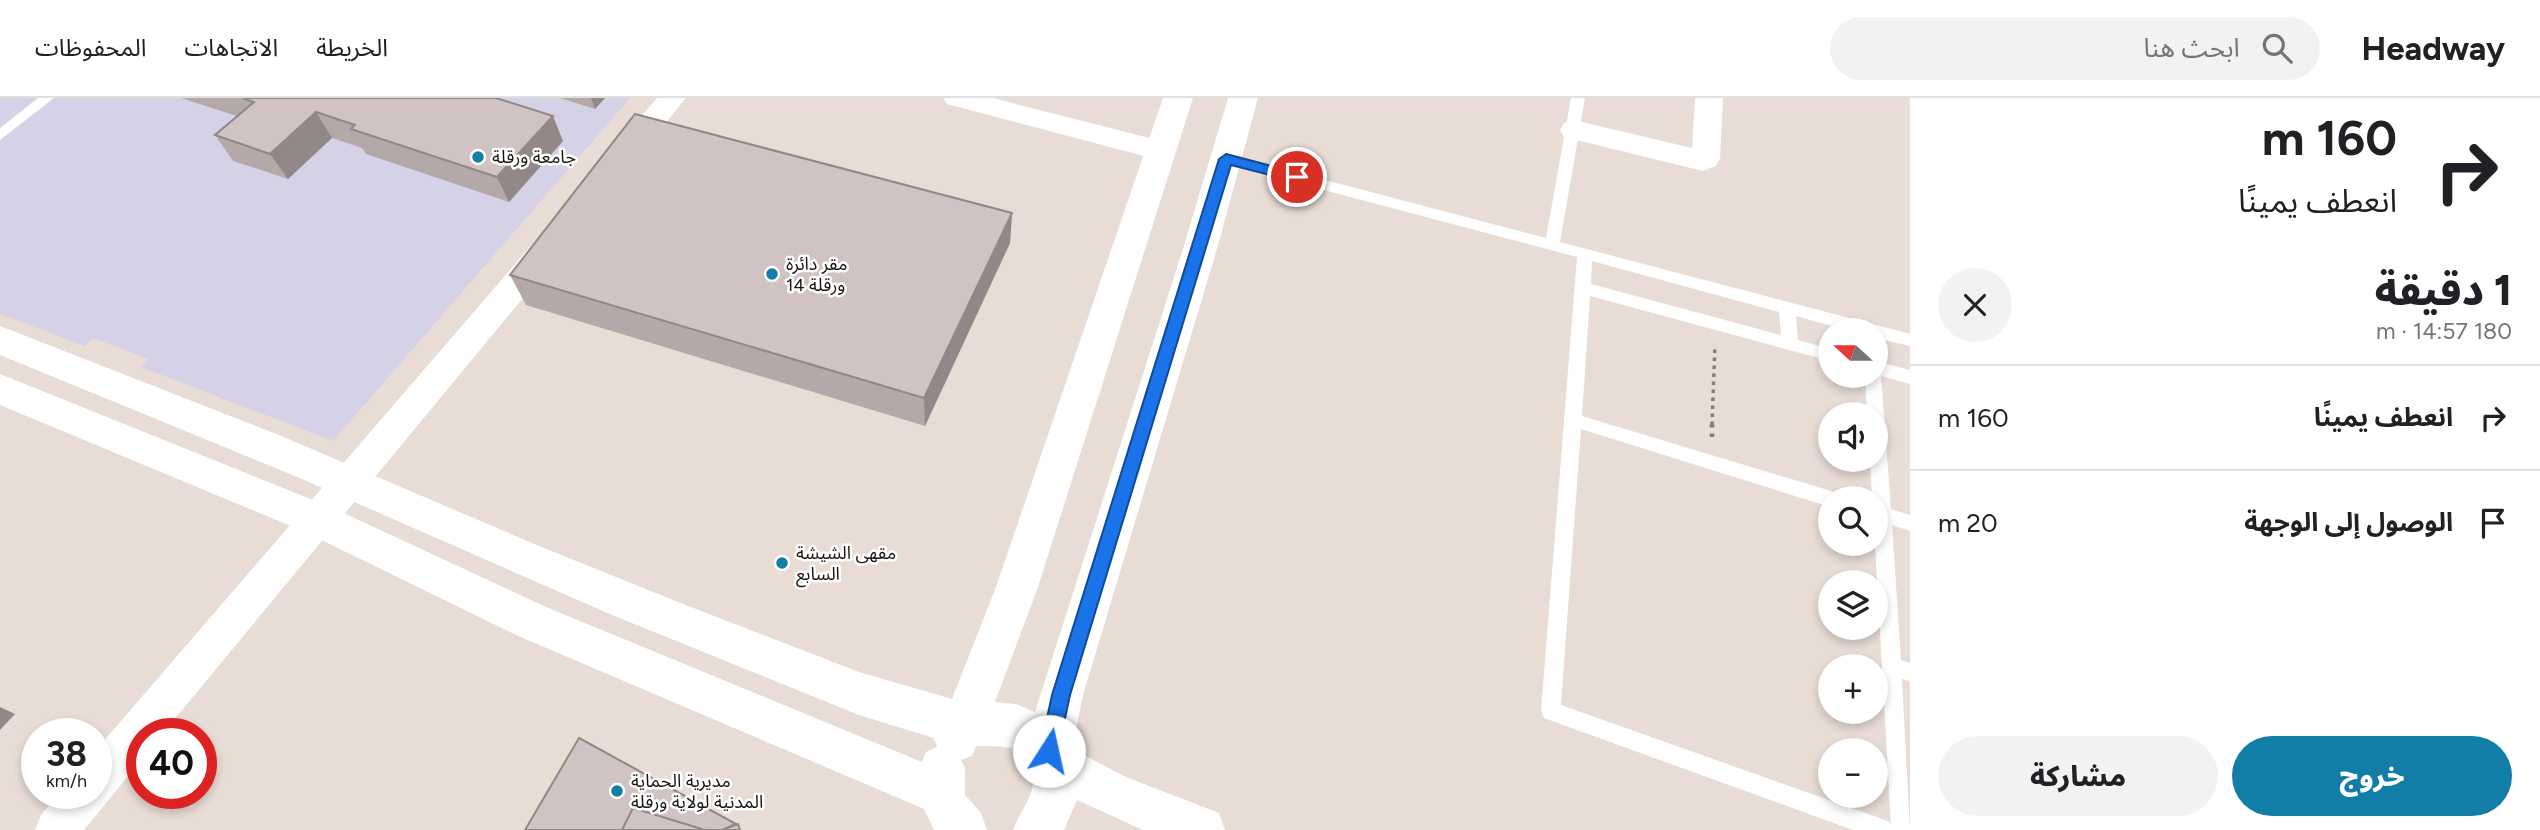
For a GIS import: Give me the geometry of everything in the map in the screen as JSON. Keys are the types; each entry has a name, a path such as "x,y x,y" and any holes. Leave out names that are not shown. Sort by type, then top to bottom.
{"street":[{"path":"601,183 672,98"},
{"path":"957,98 1159,150"},
{"path":"948,816 940,774 945,756 966,730 1017,587 1178,98"},
{"path":"1052,758 1061,695 1243,98"},
{"path":"1574,130 1703,161 1706,159 1709,98"},
{"path":"112,763 352,482 565,226"},
{"path":"0,340 352,482 553,571 844,687 966,730 992,723 1018,726 1041,741 1052,758 1059,782 1049,816 1037,830"},
{"path":"0,389 319,520 948,816"},
{"path":"89,425 124,389"},
{"path":"1052,758 1113,795 1202,830"},
{"path":"56,830 74,809"}],"lane":[{"path":"0,135 47,98"},
{"path":"1552,245 1578,98"},
{"path":"1226,159 1825,318"},
{"path":"1585,255 1551,711 1882,830"},
{"path":"1582,288 1818,352"},
{"path":"1787,308 1790,344"},
{"path":"1888,334 1910,340"},
{"path":"1888,371 1910,377"},
{"path":"1573,420 1818,495"},
{"path":"1888,516 1910,523"},
{"path":"1885,556 1901,669 1902,830"}],"path":[{"path":"1712,463 1716,324"}],"shaded area":[{"path":"0,98 630,98 333,441 141,367 148,359 93,338 85,346 0,314"}],"building":[{"path":"243,98 496,98 553,116 497,177 351,129 355,125 316,112 270,154 215,135 254,102"},
{"name":"مقر دائرة ورقلة 14","path":"635,114 1012,213 924,398 510,275"},
{"name":"مديرية الحماية المدنية لولاية ورقلة","path":"579,738 736,824 722,830 705,830 633,808 622,830 525,830"},
{"path":"633,808 705,830 622,830"},
{"path":"738,824 740,830 722,830"}],"place":[{"name":"جامعة ورقلة","path":"478,157"},
{"name":"مقر دائرة ورقلة 14","path":"772,274"},
{"name":"مقهى الشيشة السابع","path":"782,563"},
{"name":"مديرية الحماية المدنية لولاية ورقلة","path":"617,791"}],"route":[{"path":"1049,751 1061,695 1226,159 1297,177"}]}
